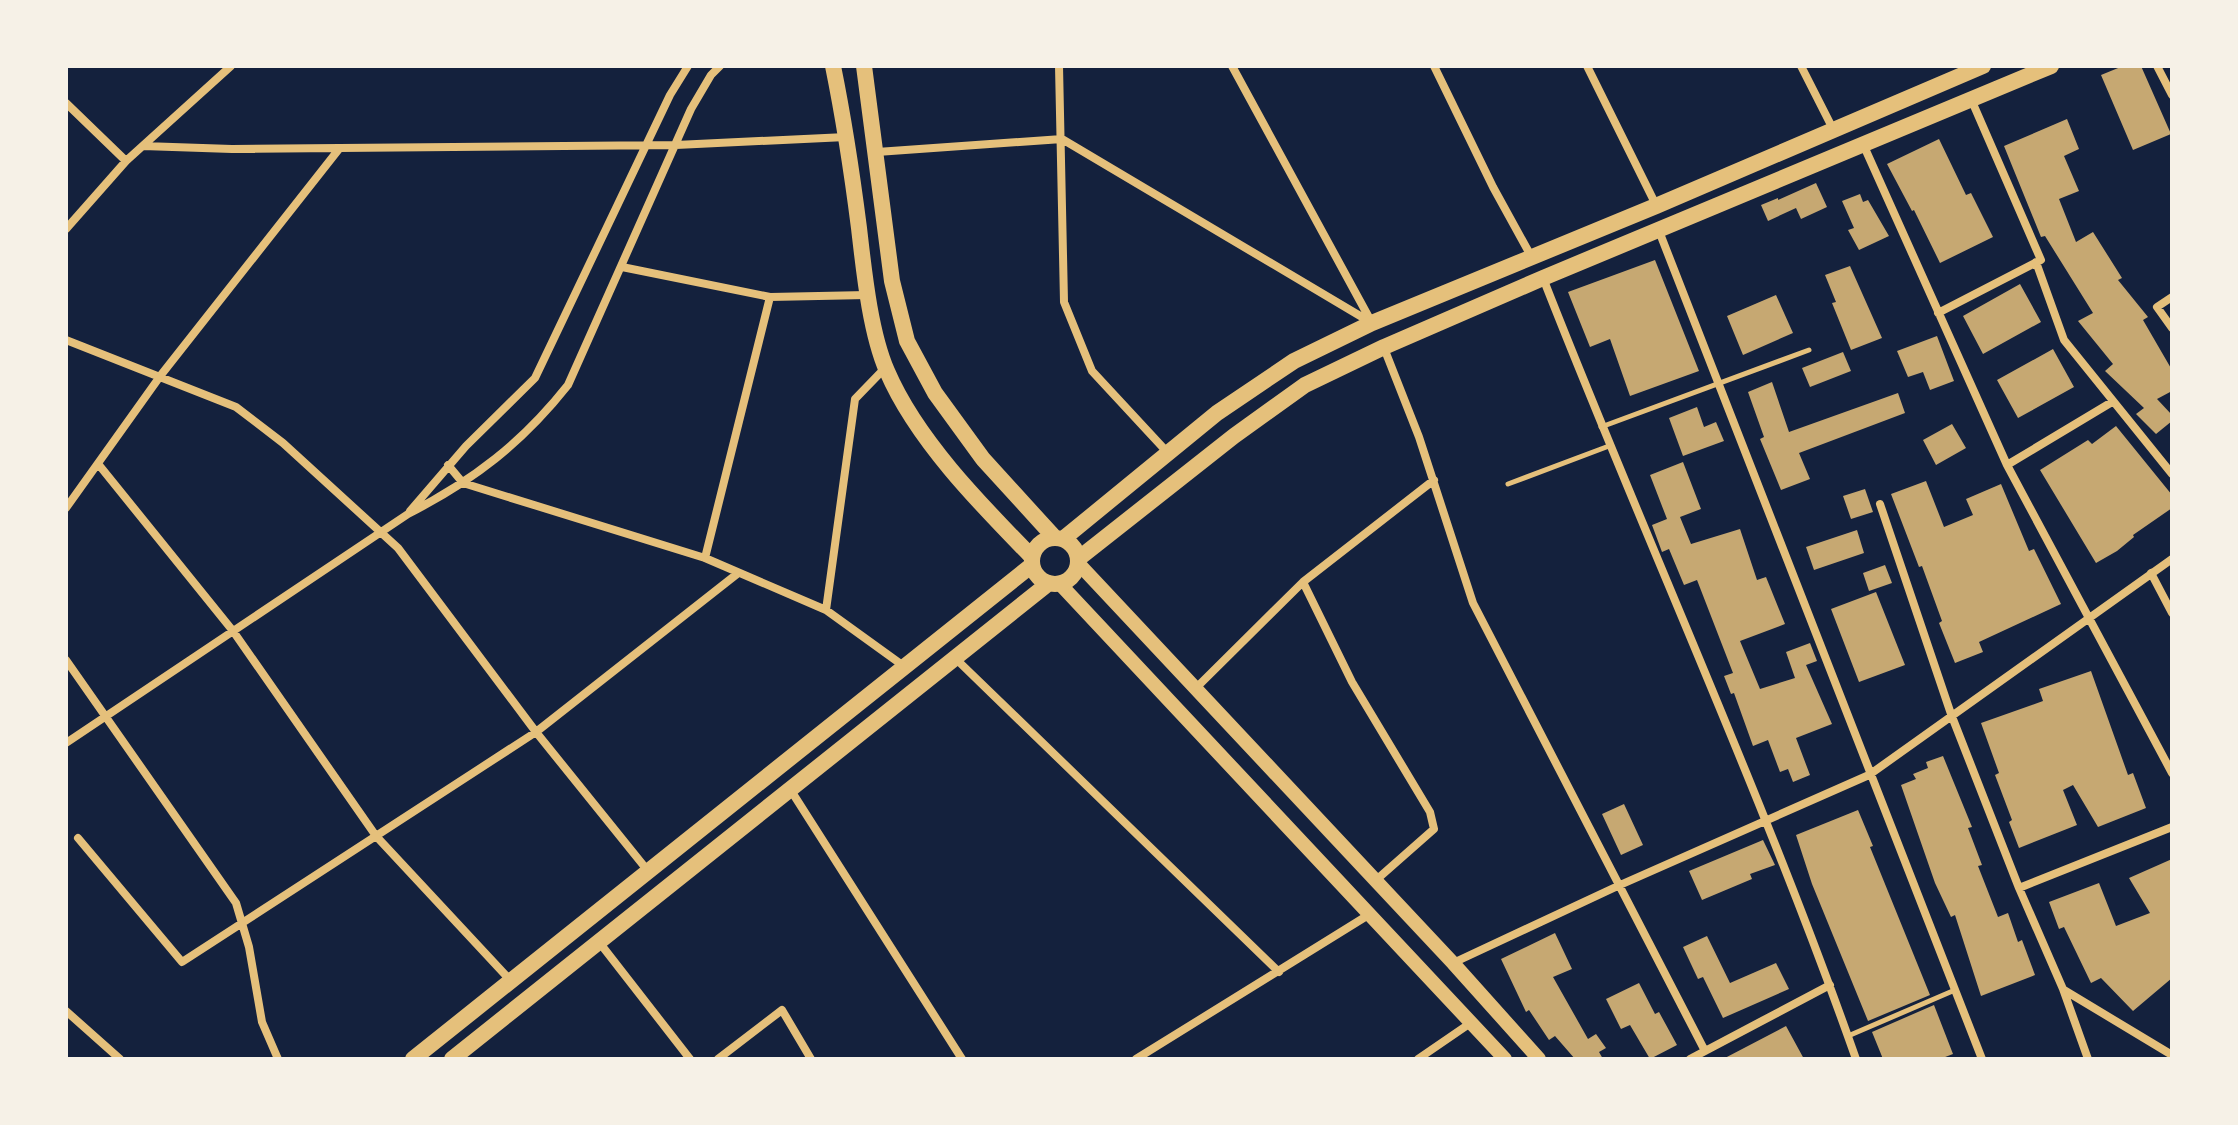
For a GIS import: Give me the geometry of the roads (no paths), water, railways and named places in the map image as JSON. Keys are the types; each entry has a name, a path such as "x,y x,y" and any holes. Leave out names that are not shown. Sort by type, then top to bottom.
{"main road":[{"path":"833,66 847,137 867,295 885,368 904,406 974,497 1032,561 1039,578 1054,583 1371,913 1505,1059"},
{"path":"864,66 892,281 907,341 935,393 983,459 1059,538 1075,548 1078,561 1539,1059"},
{"path":"413,1059 906,667 1032,561 1040,543 1059,538 1217,413 1294,361 1372,323 1983,66"},
{"path":"452,1059 789,788 1054,583 1073,576 1078,561 1234,436 1305,385 1543,278 2051,66"}],"street":[{"path":"66,229 126,161 231,66"},
{"path":"408,514 448,465 535,378 670,95 688,66"},
{"path":"66,743 380,532 463,483 540,420 568,385 691,109 711,75 720,66"},
{"path":"1059,66 1064,302 1092,371 1168,453"},
{"path":"1232,66 1372,323"},
{"path":"1434,66 1493,187 1531,256"},
{"path":"1587,66 1656,206"},
{"path":"1801,66 1833,129"},
{"path":"2157,66 2172,95"},
{"path":"1938,313 2041,260 1971,98"},
{"path":"66,103 126,161"},
{"path":"143,146 339,149 676,145 847,137"},
{"path":"877,152 1062,139 1372,323"},
{"path":"1863,143 2007,465 2172,773"},
{"path":"66,508 161,375 339,149"},
{"path":"1659,231 1982,1059"},
{"path":"2036,262 2064,340 2172,474"},
{"path":"622,267 770,297 867,295"},
{"path":"1543,278 1601,427 1765,820 1856,1059"},
{"path":"705,558 770,297"},
{"path":"2172,297 2157,307 2172,328"},
{"path":"66,340 236,407 283,443 398,548 536,732 649,872"},
{"path":"1384,347 1434,480 1473,603 1705,1051"},
{"path":"826,610 855,399 885,368"},
{"path":"2007,465 2112,402"},
{"path":"99,465 233,631 376,836 511,981"},
{"path":"448,465 463,483 705,558 826,610 906,667"},
{"path":"1195,689 1303,582 1434,480"},
{"path":"1880,504 1951,714 2019,888 2063,989 2088,1059"},
{"path":"1453,963 1869,775 2172,559"},
{"path":"2151,573 2172,613"},
{"path":"78,838 182,962 536,732 737,574"},
{"path":"1303,582 1352,682 1430,812 1434,829 1375,881"},
{"path":"956,659 1279,972"},
{"path":"66,660 236,903 262,1022 278,1059"},
{"path":"789,788 962,1059"},
{"path":"2019,888 2172,827"},
{"path":"1136,1059 1371,913"},
{"path":"598,942 690,1059"},
{"path":"1690,1059 1830,985"},
{"path":"2063,989 2172,1055"},
{"path":"718,1059 782,1010 811,1059"},
{"path":"66,1011 120,1059"},
{"path":"1418,1059 1472,1022"}],"lane":[{"path":"1601,427 1809,350"},
{"path":"1508,484 1609,446"},
{"path":"1848,1036 1955,990"}]}
